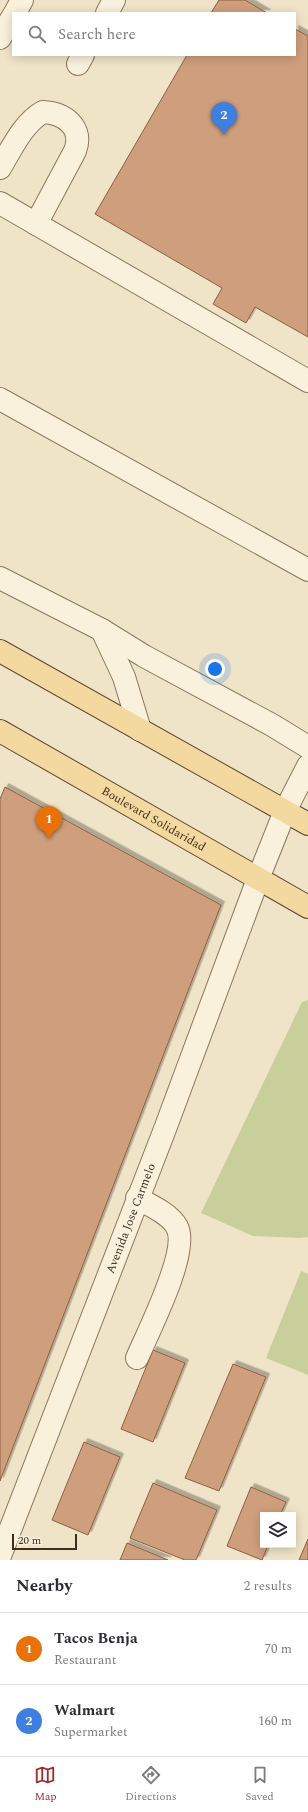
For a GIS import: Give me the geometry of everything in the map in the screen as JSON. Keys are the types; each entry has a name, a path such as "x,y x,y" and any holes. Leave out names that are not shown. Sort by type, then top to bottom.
{"main road":[{"path":"0,651 308,824"},
{"name":"Boulevard Solidaridad","path":"0,731 308,907"}],"street":[{"path":"16,12 22,0"},
{"path":"108,12 114,0"},
{"path":"0,38 12,18"},
{"path":"0,168 35,116 43,112 60,115 74,127 78,139 75,152 28,219 0,223"},
{"path":"0,202 308,381"},
{"path":"0,399 308,570"},
{"path":"1,579 102,630 144,656 272,725 308,747"},
{"path":"102,630 124,676 140,730"},
{"name":"Avenida Jose Carmelo","path":"0,1556 137,1198 165,1129 258,879 285,811 308,766"},
{"path":"137,1198 168,1218 176,1226 180,1235 176,1262 138,1358"}],"green space":[{"path":"308,1000 308,1237 253,1236 201,1213 302,1002"},
{"path":"301,1271 308,1274 308,1375 266,1358"}],"building":[{"path":"219,0 245,0 265,12 212,12"},
{"path":"296,30 308,36 308,337 255,307 246,323 213,304 222,288 95,214 186,56 296,56"},
{"path":"5,787 221,905 0,1481 0,799"},
{"path":"153,1350 185,1363 153,1442 121,1429"},
{"path":"233,1364 266,1377 219,1491 185,1478"},
{"path":"84,1442 120,1457 88,1535 52,1520"},
{"path":"153,1483 217,1510 196,1560 185,1560 130,1538"},
{"path":"251,1487 286,1502 281,1512 260,1512 260,1548 267,1548 262,1560 227,1546"},
{"path":"308,1539 308,1560 299,1560"},
{"path":"127,1543 168,1560 120,1560"}],"place":[{"name":"Walmart","path":"224,135"},
{"name":"Tacos Benja","path":"49,839"}]}
